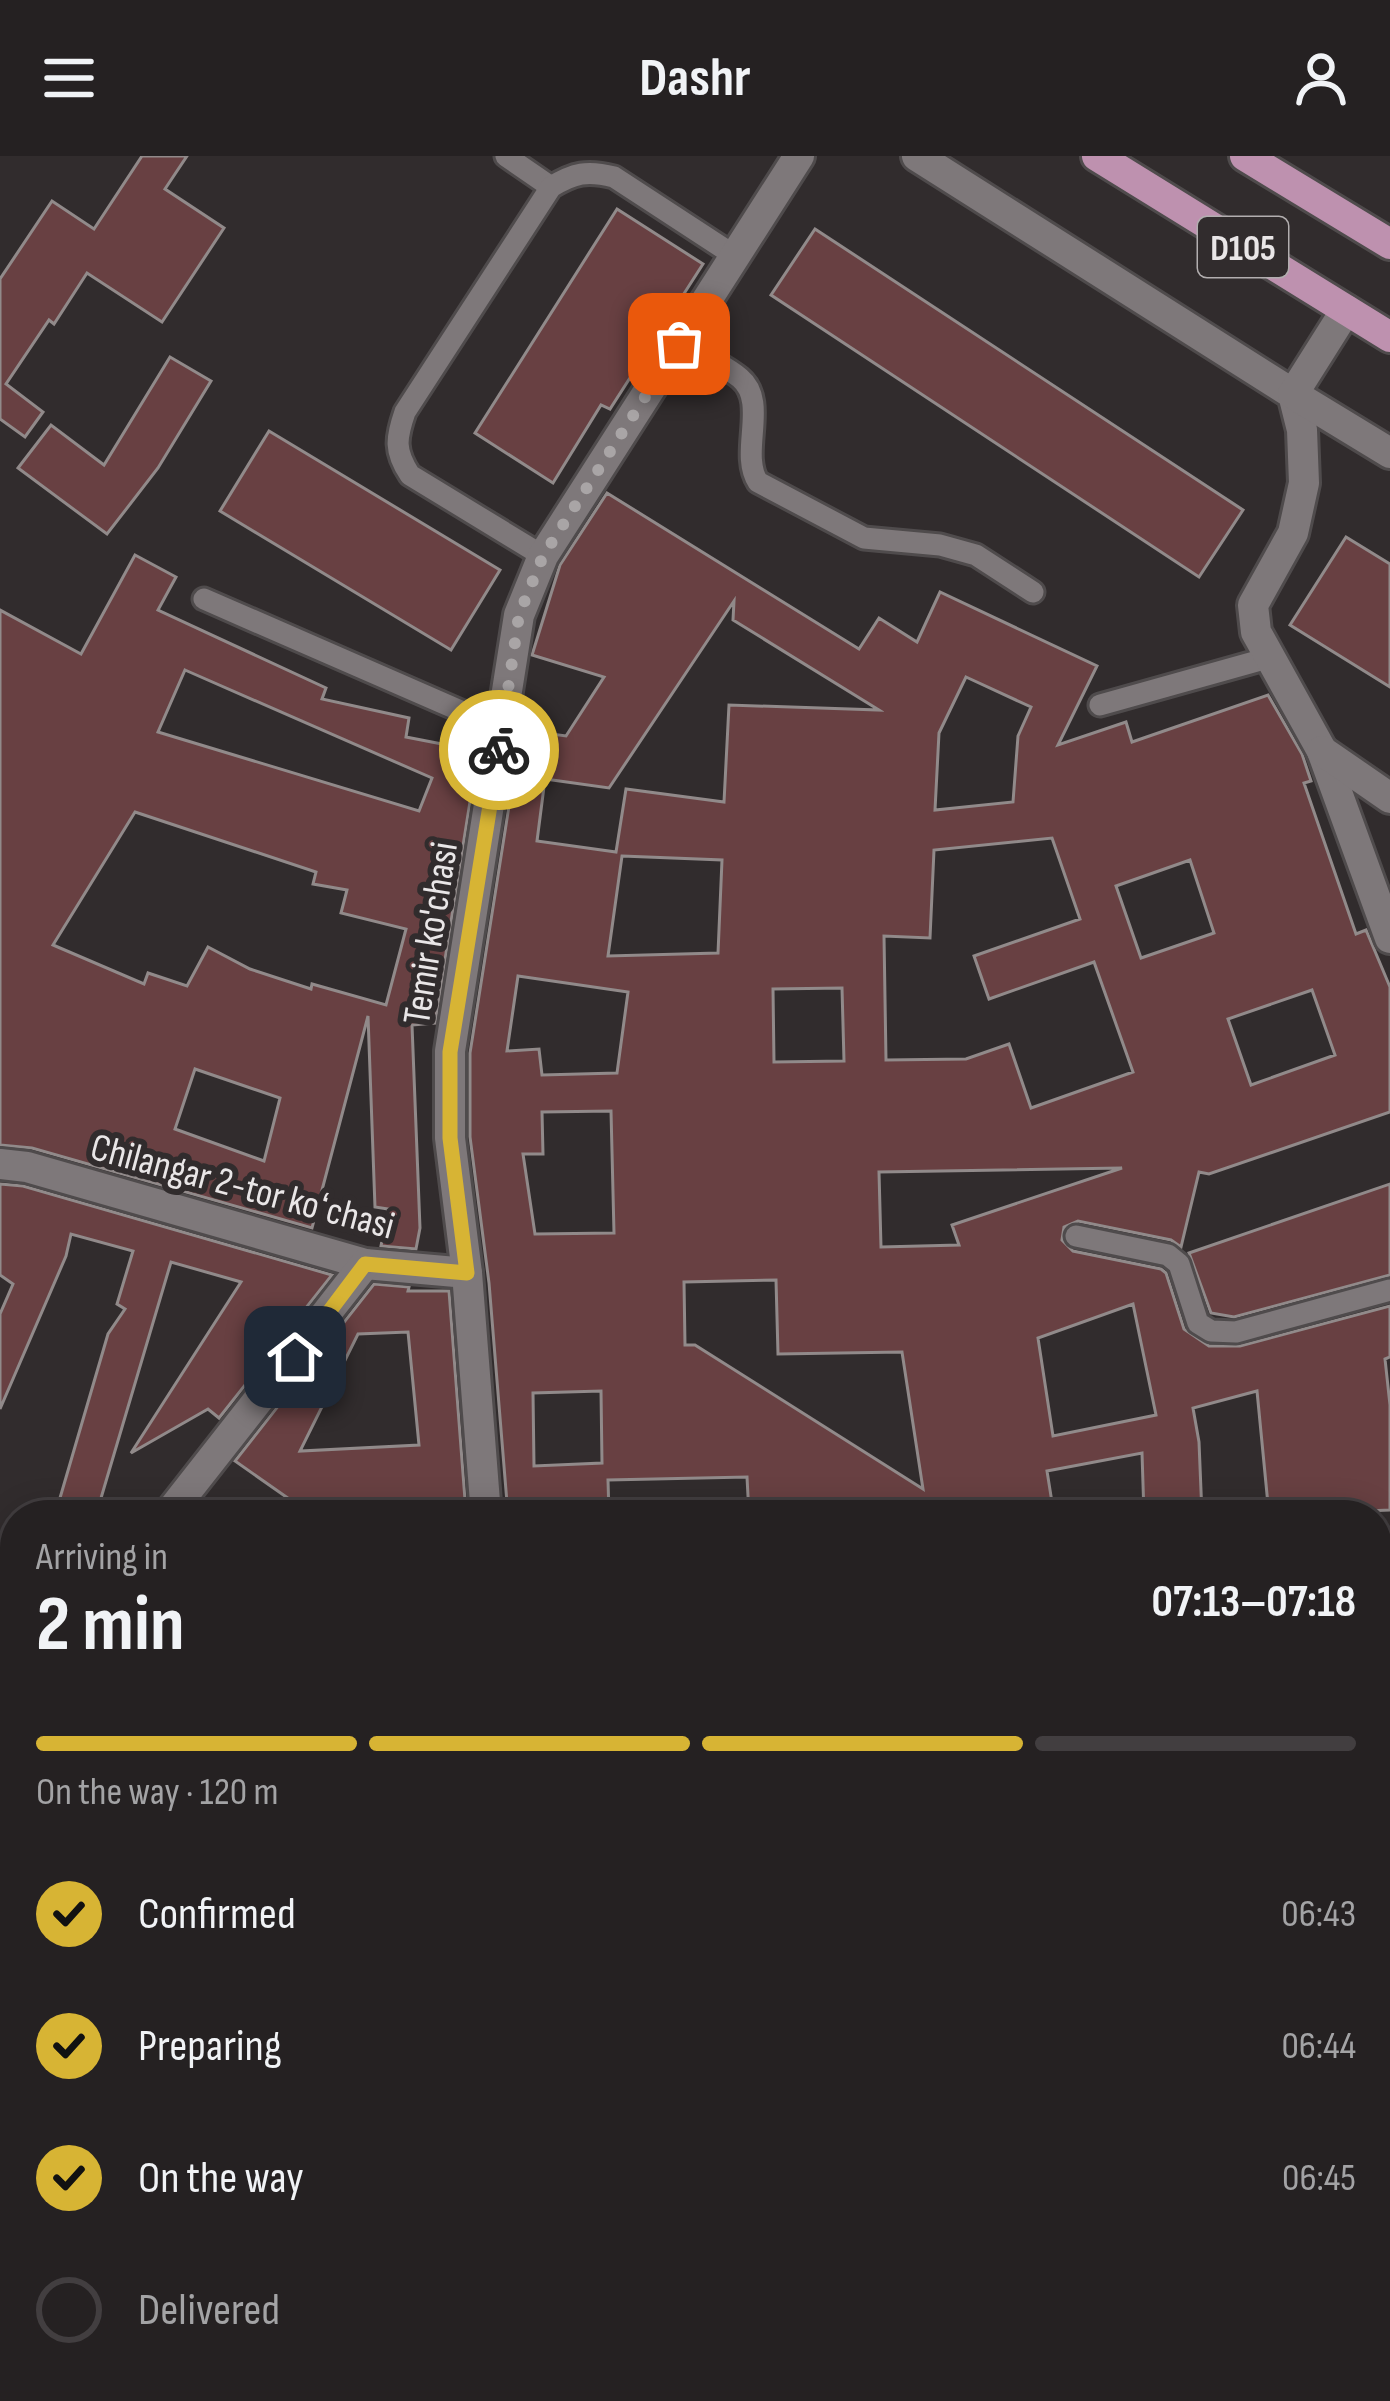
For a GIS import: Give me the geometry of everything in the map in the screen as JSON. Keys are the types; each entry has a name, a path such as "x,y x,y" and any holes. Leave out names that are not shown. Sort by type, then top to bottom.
{"main road":[{"name":"D105","path":"1097,156 1390,337"},
{"name":"D105","path":"1260,160 1390,244"}],"street":[{"name":"Temir ko'chasi","path":"485,1500 467,1273 450,1138 450,1052 519,615 543,556 799,156"},
{"path":"917,156 1390,454"},
{"path":"1346,310 1293,394 1302,430 1304,483 1293,533 1253,605 1256,632 1268,658 1322,751 1390,938"},
{"path":"1322,751 1390,798"},
{"name":"Chilangar 2-tor koʻchasi","path":"0,1164 27,1167 365,1264 467,1273"},
{"path":"180,1500 365,1264"}],"lane":[{"path":"506,156 550,188"},
{"path":"543,556 410,475 399,458 396,440 405,412 550,188 573,174 592,171 614,177 735,256"},
{"path":"679,344 740,377 748,387 752,400 750,470 758,482 864,538 940,545 976,555 1033,592"},
{"path":"204,598 502,729"},
{"path":"1100,705 1268,658"},
{"path":"1076,1236 1168,1255 1179,1264 1198,1323 1211,1331 1236,1332 1390,1290"}],"building":[{"path":"142,156 187,156 165,189 224,228 162,322 87,273 6,384 43,412 25,437 0,419 0,279 52,201 94,229"},
{"path":"617,209 703,264 610,409 601,405 553,483 475,433"},
{"path":"815,229 1243,510 1199,577 771,295"},
{"path":"170,357 211,381 158,468 107,534 18,468 51,425 104,465"},
{"path":"269,431 500,570 451,650 220,511"},
{"path":"607,493 859,649 879,618 917,642 940,592 1097,666 1058,745 1126,722 1132,742 1268,695 1302,754 1311,781 1304,783 1356,934 1366,930 1390,987 1390,1112 1209,1174 1199,1172 1181,1247 1171,1240 1078,1221 1064,1227 1062,1240 1073,1251 1161,1269 1184,1329 1209,1346 1240,1346 1390,1306 1390,1357 1385,1359 1390,1500 1268,1500 1257,1391 1193,1408 1201,1500 1144,1500 1142,1453 1047,1471 1052,1500 748,1500 747,1477 608,1480 609,1500 507,1500 489,1283 470,1137 470,1053 521,730 566,736 604,677 532,655 560,565","holes":["734,601 733,620 879,710 729,705 724,802 626,789 616,852 537,841 545,779 609,788","966,677 1031,707 1018,736 1013,802 935,810 939,733","1052,838 1080,919 974,956 989,999 1094,962 1133,1072 1031,1108 1009,1044 966,1059 886,1060 884,936 930,938 934,850","622,856 722,860 718,953 608,956","1190,860 1214,933 1141,958 1116,886","518,976 628,992 617,1073 542,1075 539,1049 507,1051","842,988 844,1061 774,1062 773,989","1312,990 1335,1055 1251,1085 1228,1019","611,1111 614,1233 535,1234 523,1154 543,1154 542,1112","1122,1168 952,1225 959,1245 881,1247 879,1172","776,1280 778,1354 902,1352 923,1489 695,1345 685,1345 684,1282","1133,1304 1156,1415 1053,1436 1038,1338","601,1391 602,1463 534,1466 533,1393"]},
{"path":"1346,537 1390,564 1390,687 1290,625"},
{"path":"135,555 176,577 158,610 326,688 322,699 409,718 406,737 478,751 435,1023 412,1025 420,1228 416,1249 381,1246 388,1209 375,1207 368,1016 312,1228 32,1148 0,1145 0,610 81,654","holes":["185,670 432,778 419,811 158,732","135,812 316,872 313,884 347,890 341,913 406,929 386,1005 312,984 311,989 250,969 208,947 187,986 148,973 144,984 53,945","195,1069 280,1098 264,1161 175,1129"]},
{"path":"0,1184 23,1186 332,1275 219,1418 208,1409 131,1453 241,1282 171,1262 100,1500 59,1500 108,1334 125,1309 117,1304 133,1251 71,1234 66,1256 0,1409 0,1314 13,1284 0,1275"},
{"path":"1390,1184 1390,1275 1234,1317 1211,1313 1189,1253"},
{"path":"374,1284 409,1287 408,1291 449,1291 465,1500 291,1500 235,1461","holes":["408,1332 419,1445 300,1451 358,1334"]}],"way so far":[{"path":"499,750 519,615 543,556 679,344"}],"route":[{"path":"295,1357 365,1264 467,1273 450,1138 450,1052 499,750"}]}
